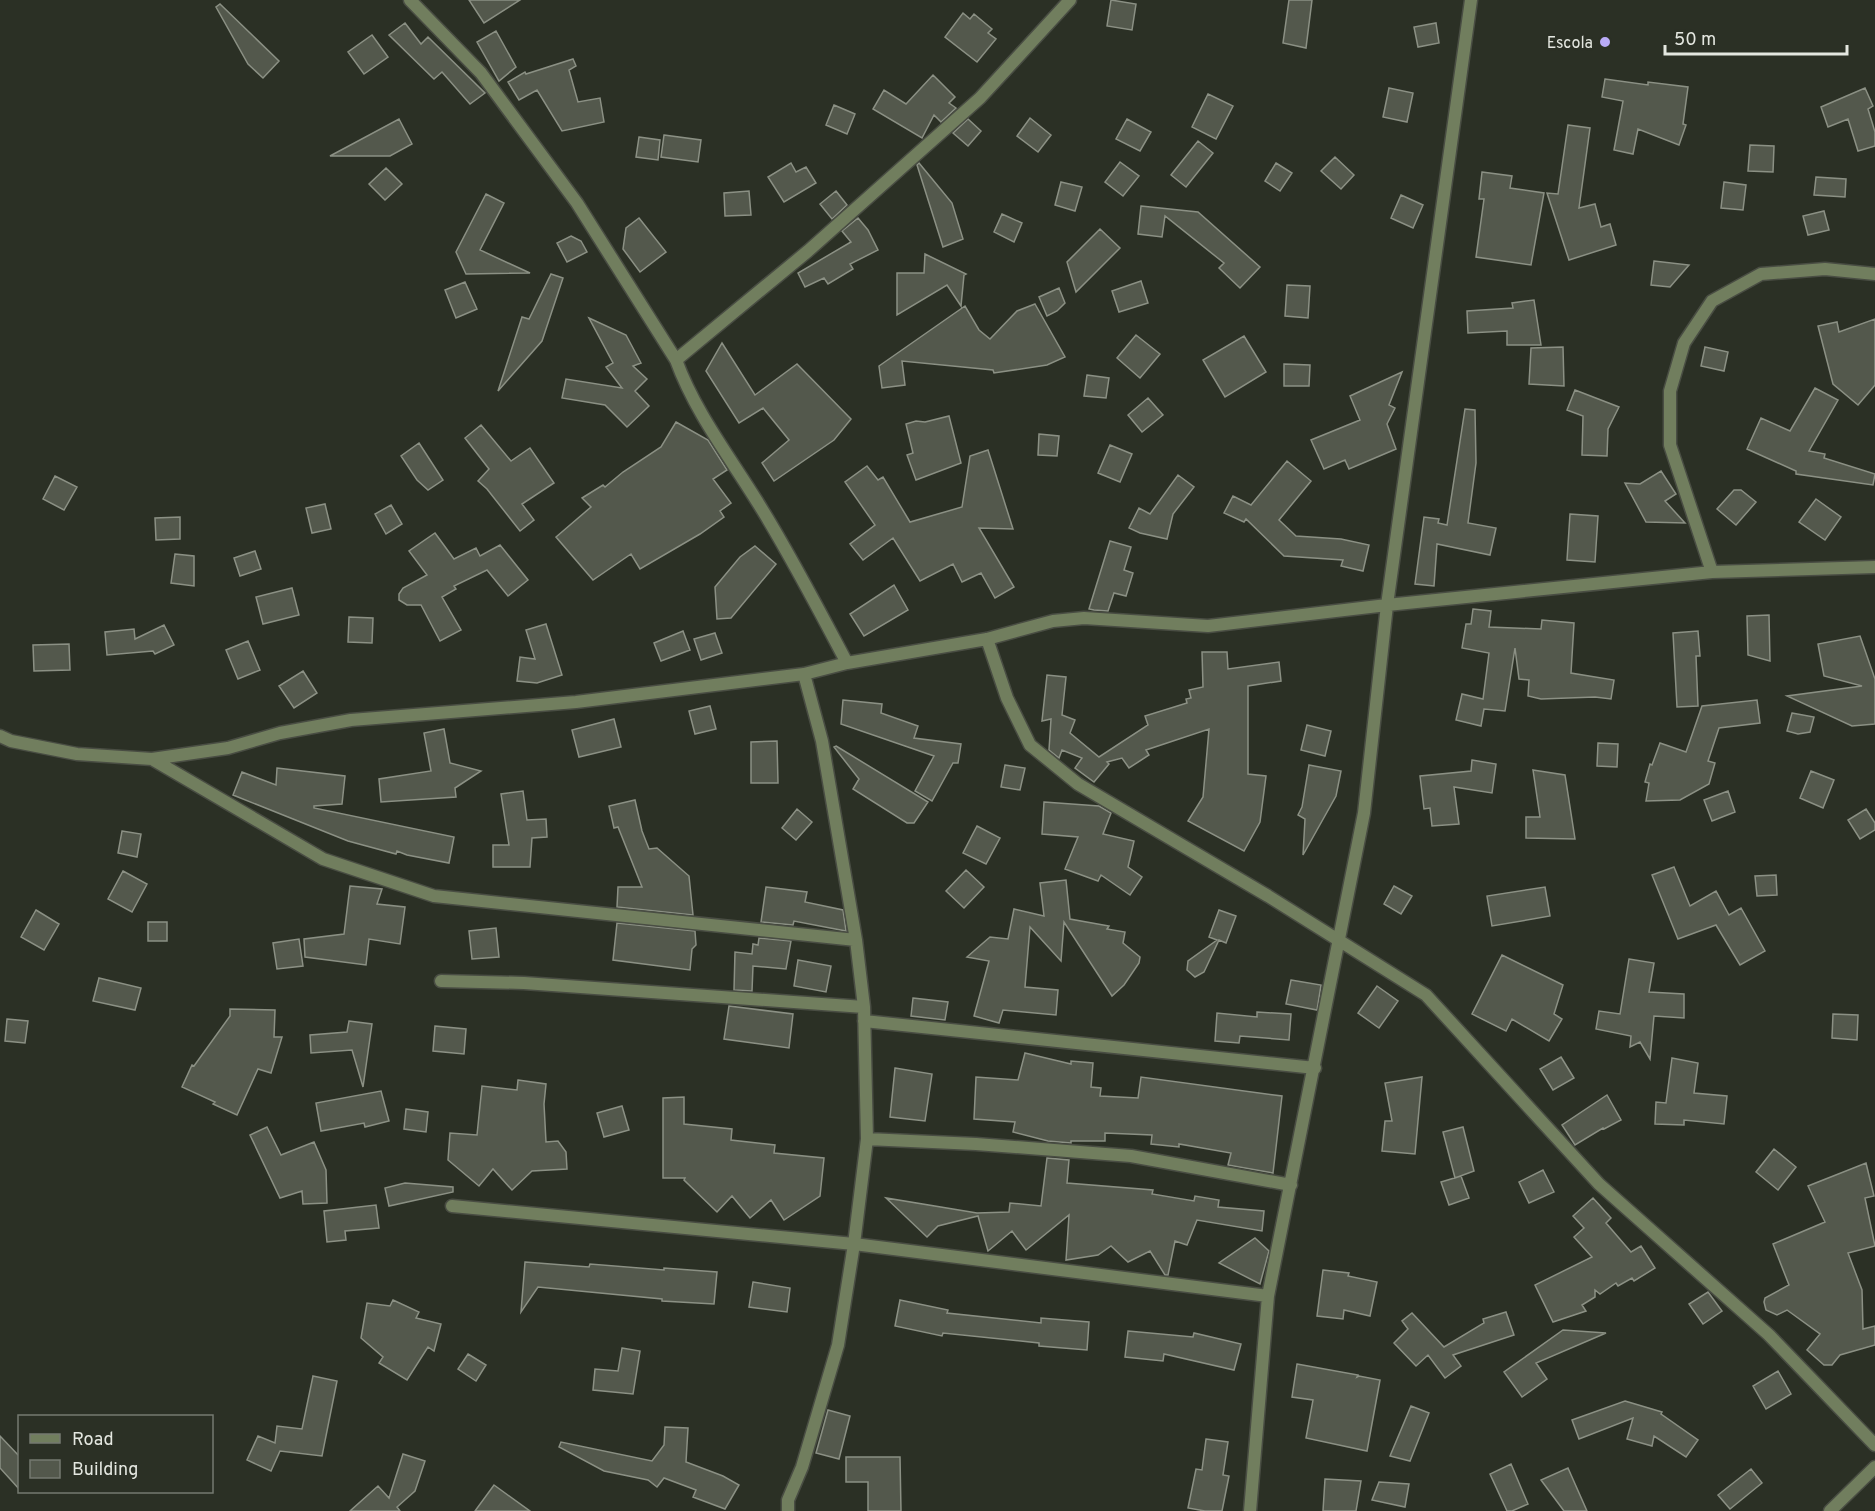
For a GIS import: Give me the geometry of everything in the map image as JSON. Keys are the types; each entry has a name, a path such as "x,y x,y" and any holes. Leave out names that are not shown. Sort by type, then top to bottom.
{"street":[{"path":"410,0 481,73 563,185 676,360 684,383 709,427 763,510 847,663"},
{"path":"676,360 808,251 980,98 1070,0"},
{"path":"1250,1511 1268,1296 1364,813 1387,604 1471,0"},
{"path":"1712,572 1670,445 1670,391 1684,343 1712,301 1761,274 1825,269 1875,274"},
{"path":"4,741 77,754 152,759 228,748 280,733 351,720 576,702 804,674 847,663 987,639 1053,621 1084,618 1208,626 1387,604 1712,572 1875,567"},
{"path":"987,639 1007,698 1030,746 1078,784 1268,896 1426,995 1599,1184 1769,1335 1875,1445"},
{"path":"788,1511 788,1500 802,1467 838,1345 867,1139 864,1007 856,940 822,741 804,674"},
{"path":"152,759 322,859 434,896 856,940"},
{"path":"441,981 524,983 864,1007"},
{"path":"864,1022 1315,1068"},
{"path":"867,1139 976,1144 1131,1156 1291,1185"},
{"path":"452,1206 854,1244 1268,1296"},
{"path":"1830,1511 1875,1467"}],"building":[{"path":"469,0 520,0 484,23"},
{"path":"1111,0 1136,4 1132,30 1107,26"},
{"path":"1289,0 1312,0 1306,48 1283,43"},
{"path":"220,4 279,61 263,78 248,64 216,7"},
{"path":"963,13 970,19 974,14 992,29 988,33 996,39 977,62 945,37"},
{"path":"405,23 421,44 428,37 485,93 470,104 442,72 434,79 389,35"},
{"path":"1436,23 1439,43 1418,47 1414,27"},
{"path":"496,31 516,67 499,81 477,42"},
{"path":"372,35 388,57 364,74 348,52"},
{"path":"573,59 576,66 569,70 578,102 600,98 604,122 562,131 537,90 519,100 508,82 525,72 526,74"},
{"path":"933,75 955,97 949,103 956,108 941,122 934,115 922,138 873,109 884,90 906,104"},
{"path":"1605,79 1648,85 1648,82 1688,87 1683,124 1686,125 1679,145 1638,129 1633,154 1614,150 1623,101 1602,97"},
{"path":"1389,88 1413,93 1407,122 1383,117"},
{"path":"1865,88 1873,106 1868,109 1875,132 1875,146 1858,151 1848,119 1828,127 1821,107"},
{"path":"1208,94 1233,106 1216,139 1192,127"},
{"path":"834,105 855,114 847,134 826,125"},
{"path":"1030,118 1051,135 1038,152 1017,136"},
{"path":"399,119 412,144 390,156 330,156"},
{"path":"968,119 981,131 968,146 953,133"},
{"path":"1127,119 1151,132 1140,151 1116,139"},
{"path":"1568,125 1590,128 1579,208 1595,204 1601,227 1610,224 1616,245 1569,260 1547,193 1558,194"},
{"path":"664,135 701,140 698,162 661,157"},
{"path":"639,137 660,140 658,160 636,157"},
{"path":"1198,141 1213,153 1186,187 1171,175"},
{"path":"1750,145 1774,146 1773,172 1748,171"},
{"path":"1335,157 1354,175 1341,189 1321,171"},
{"path":"1120,162 1139,176 1123,196 1105,182"},
{"path":"791,163 796,172 806,167 816,183 784,202 768,177"},
{"path":"919,163 952,203 963,239 943,247 917,165"},
{"path":"1276,163 1292,173 1280,191 1265,181"},
{"path":"386,168 402,184 385,200 369,184"},
{"path":"1482,172 1512,176 1510,188 1544,193 1531,265 1476,257 1484,199 1479,199"},
{"path":"1816,177 1846,179 1845,197 1814,195"},
{"path":"1061,182 1082,187 1075,211 1055,205"},
{"path":"1724,182 1746,185 1743,210 1721,208"},
{"path":"749,191 751,215 725,216 724,193"},
{"path":"836,191 847,205 832,219 820,204"},
{"path":"486,194 504,203 480,250 530,273 466,274 456,252"},
{"path":"1401,195 1423,205 1413,228 1391,218"},
{"path":"1141,206 1198,212 1260,267 1240,288 1219,268 1224,263 1165,216 1162,237 1138,234"},
{"path":"1824,211 1829,230 1808,235 1803,216"},
{"path":"1002,214 1022,223 1014,242 994,232"},
{"path":"639,218 666,252 640,272 623,249 626,228"},
{"path":"858,218 868,230 878,250 850,264 853,269 828,284 824,278 805,287 798,273 851,242 842,231"},
{"path":"1100,229 1120,248 1076,292 1067,262"},
{"path":"571,236 581,241 587,252 567,262 557,243"},
{"path":"925,254 966,274 964,275 961,306 947,285 897,315 897,273 924,273"},
{"path":"1654,261 1689,265 1670,287 1651,285"},
{"path":"551,274 563,278 542,341 498,391 522,317 529,319"},
{"path":"1141,281 1148,303 1119,312 1112,291"},
{"path":"465,282 477,309 456,318 445,290"},
{"path":"1287,285 1310,286 1308,318 1285,316"},
{"path":"1059,288 1065,303 1057,311 1047,316 1039,297"},
{"path":"1534,300 1541,345 1507,345 1507,331 1468,333 1467,311 1513,308 1512,303"},
{"path":"1035,304 1065,357 1047,365 994,373 993,370 902,361 905,385 882,388 879,366 965,306 979,330 990,339 1017,311"},
{"path":"589,318 626,335 641,363 633,366 647,379 635,391 649,406 627,427 605,405 562,398 566,379 622,388 606,367 613,363"},
{"path":"1875,319 1875,385 1858,405 1833,384 1818,326 1837,322 1839,332"},
{"path":"1136,335 1160,354 1140,378 1117,358"},
{"path":"1244,336 1266,372 1225,397 1203,360"},
{"path":"722,343 755,395 797,364 851,419 834,440 774,481 762,463 789,440 763,408 739,423 706,371"},
{"path":"1563,347 1564,386 1529,384 1531,348"},
{"path":"1705,347 1728,352 1724,371 1701,366"},
{"path":"1284,364 1310,365 1309,386 1284,386"},
{"path":"1402,372 1389,405 1395,408 1387,424 1396,449 1349,469 1345,460 1324,469 1311,440 1360,420 1350,396"},
{"path":"1087,375 1109,378 1106,398 1084,396"},
{"path":"1815,388 1838,400 1809,451 1825,454 1824,458 1875,474 1873,485 1796,474 1796,471 1747,449 1761,418 1790,431"},
{"path":"1575,390 1619,407 1608,429 1607,456 1582,455 1583,416 1567,410"},
{"path":"1148,398 1163,415 1142,432 1128,415"},
{"path":"1465,409 1475,410 1476,463 1468,523 1496,528 1490,555 1437,544 1434,586 1415,584 1424,517 1439,519 1438,523 1447,525"},
{"path":"949,416 961,463 916,480 907,455 913,453 906,424"},
{"path":"676,422 708,440 727,470 713,479 731,503 720,511 724,517 700,534 640,569 631,554 593,580 556,537 591,507 582,498 603,485 605,487 661,447"},
{"path":"481,425 511,461 530,448 554,483 522,504 534,520 520,531 478,481 489,469 465,438"},
{"path":"1039,434 1059,436 1057,456 1038,455"},
{"path":"419,443 443,480 428,490 417,480 401,456"},
{"path":"1110,445 1132,454 1120,482 1098,473"},
{"path":"988,450 1013,529 979,528 1014,587 995,598 981,573 962,582 953,564 920,581 893,538 863,560 850,544 875,525 845,482 867,466 878,480 883,477 910,522 962,507 970,456"},
{"path":"1287,461 1311,481 1279,520 1296,536 1341,539 1369,545 1363,571 1341,566 1343,560 1284,556 1246,519 1244,522 1224,513 1233,496 1251,505"},
{"path":"1661,471 1676,494 1665,501 1685,523 1646,522 1625,483 1640,484"},
{"path":"1178,475 1194,487 1173,514 1167,539 1129,528 1139,508 1150,514"},
{"path":"55,476 77,487 64,510 43,499"},
{"path":"1734,490 1741,490 1756,502 1736,525 1717,509"},
{"path":"1816,499 1841,517 1825,540 1799,522"},
{"path":"325,504 331,529 312,533 306,508"},
{"path":"391,505 402,524 386,534 375,514"},
{"path":"1570,514 1598,516 1595,562 1567,560"},
{"path":"180,517 180,539 156,540 155,518"},
{"path":"435,533 454,559 476,548 480,556 500,545 528,580 508,596 487,570 454,586 456,589 442,597 461,630 440,641 421,605 407,605 399,600 399,594 403,588 427,575 409,551"},
{"path":"1110,541 1131,547 1124,570 1133,573 1126,596 1114,593 1108,611 1089,609"},
{"path":"755,546 776,564 731,618 717,619 715,587 740,557"},
{"path":"255,551 261,569 240,576 234,558"},
{"path":"175,554 194,556 194,586 171,583"},
{"path":"894,585 908,610 864,636 850,614"},
{"path":"292,588 299,615 263,624 256,597"},
{"path":"1473,609 1491,611 1489,627 1541,629 1542,620 1574,623 1571,673 1614,680 1611,699 1595,697 1541,699 1528,696 1529,680 1519,679 1515,648 1505,711 1484,709 1481,726 1456,720 1462,694 1483,699 1489,653 1462,648 1466,624 1471,624"},
{"path":"1769,615 1770,661 1748,655 1747,616"},
{"path":"349,617 373,618 372,643 348,642"},
{"path":"546,624 562,675 537,683 517,681 520,657 535,659 526,630"},
{"path":"164,625 174,645 155,654 153,651 107,655 105,632 134,629 135,639"},
{"path":"683,631 690,650 661,661 654,643"},
{"path":"1698,631 1700,656 1696,656 1698,706 1677,707 1673,633"},
{"path":"715,633 722,653 701,660 694,639"},
{"path":"1860,636 1875,679 1875,724 1852,726 1787,696 1862,686 1824,676 1818,644"},
{"path":"248,641 260,670 238,679 226,650"},
{"path":"69,644 70,670 34,671 33,645"},
{"path":"1202,652 1227,652 1228,669 1279,662 1281,681 1248,686 1248,774 1266,776 1260,822 1244,851 1188,821 1203,797 1209,729 1146,750 1149,755 1129,768 1122,758 1107,762 1109,764 1094,782 1075,768 1082,758 1062,750 1059,758 1049,750 1051,719 1042,721 1047,675 1066,677 1062,715 1075,720 1070,733 1099,757 1148,725 1145,716 1187,703 1186,699 1191,698 1189,690 1203,687"},
{"path":"303,671 317,693 294,708 279,686"},
{"path":"843,700 882,704 881,713 918,726 914,738 961,744 958,763 953,763 932,801 915,791 934,756 841,724"},
{"path":"1757,700 1760,723 1719,728 1708,761 1715,763 1709,784 1680,800 1646,801 1649,783 1645,782 1660,743 1686,752 1702,706"},
{"path":"710,706 716,729 695,734 689,711"},
{"path":"1792,713 1814,717 1810,732 1798,734 1787,731"},
{"path":"614,719 621,747 579,757 572,730"},
{"path":"1307,725 1331,731 1325,756 1301,750"},
{"path":"444,729 450,763 481,771 455,788 456,797 381,802 379,779 431,771 424,733"},
{"path":"777,741 778,783 751,783 751,742"},
{"path":"1598,743 1618,744 1617,767 1597,766"},
{"path":"836,746 928,802 914,823 907,823 853,789 859,779 834,747"},
{"path":"1472,760 1496,764 1492,793 1454,787 1459,824 1432,826 1430,808 1424,809 1420,776 1471,771"},
{"path":"1005,765 1025,768 1020,790 1001,787"},
{"path":"1309,765 1341,771 1336,796 1303,855 1305,819 1298,815 1302,807"},
{"path":"277,768 345,776 342,804 314,806 314,808 454,837 449,863 397,851 396,854 348,841 233,795 242,772 276,785"},
{"path":"1533,770 1565,775 1575,839 1526,838 1526,817 1540,817"},
{"path":"1811,771 1834,780 1823,808 1800,798"},
{"path":"523,791 527,820 546,819 547,837 532,838 530,867 493,867 493,845 509,845 501,794"},
{"path":"1728,791 1735,812 1712,821 1704,800"},
{"path":"635,800 649,849 657,848 689,876 693,915 617,907 618,887 642,887 618,827 614,828 609,806"},
{"path":"1044,802 1099,806 1111,813 1103,834 1134,841 1128,867 1142,877 1130,895 1101,875 1098,881 1065,869 1078,837 1042,834"},
{"path":"797,809 812,822 796,840 782,828"},
{"path":"1866,809 1875,823 1875,830 1860,839 1848,820"},
{"path":"977,826 1000,838 986,864 963,853"},
{"path":"122,831 141,834 137,857 118,853"},
{"path":"1674,867 1690,906 1716,891 1729,915 1741,908 1765,951 1740,965 1716,925 1678,939 1652,875"},
{"path":"966,870 984,887 964,908 946,891"},
{"path":"123,871 147,884 132,912 108,899"},
{"path":"1776,875 1777,895 1757,896 1755,876"},
{"path":"1066,880 1070,919 1109,926 1107,929 1125,932 1123,943 1140,957 1139,963 1124,985 1112,996 1064,922 1061,961 1030,927 1025,987 1058,990 1056,1015 1003,1010 999,1023 974,1016 989,961 967,957 990,937 1008,939 1014,909 1044,916 1040,883"},
{"path":"350,886 382,889 377,904 405,907 400,944 369,939 366,965 305,957 304,939 344,934"},
{"path":"1394,886 1412,896 1401,914 1384,904"},
{"path":"766,887 807,892 805,902 843,910 846,931 794,921 793,925 761,922"},
{"path":"1545,887 1550,916 1492,926 1487,896"},
{"path":"36,910 59,924 44,950 21,937"},
{"path":"1219,910 1236,916 1226,943 1219,940 1204,972 1195,977 1187,970 1188,961 1217,940 1209,937"},
{"path":"148,922 167,922 167,941 148,941"},
{"path":"617,923 695,931 696,945 692,949 690,970 613,960"},
{"path":"496,928 499,957 472,959 469,931"},
{"path":"759,938 791,941 786,969 753,966 752,991 734,990 735,952 752,954 753,944 758,945"},
{"path":"299,939 303,966 277,969 273,943"},
{"path":"1502,955 1563,985 1554,1014 1562,1019 1549,1041 1512,1019 1506,1031 1472,1014"},
{"path":"1629,959 1654,963 1649,992 1684,994 1684,1018 1654,1016 1650,1059 1640,1042 1630,1047 1631,1036 1596,1029 1599,1011 1620,1014"},
{"path":"798,960 831,966 826,992 794,986"},
{"path":"99,978 141,988 135,1010 93,1001"},
{"path":"1291,980 1321,985 1317,1010 1286,1004"},
{"path":"1377,986 1398,1001 1379,1028 1358,1013"},
{"path":"913,998 948,1002 945,1020 911,1016"},
{"path":"729,1006 793,1014 789,1048 724,1039"},
{"path":"230,1009 275,1010 274,1037 282,1037 271,1073 258,1069 237,1115 182,1087 192,1065 194,1066 230,1016"},
{"path":"1257,1012 1291,1014 1289,1040 1240,1036 1239,1043 1215,1041 1217,1013 1257,1017"},
{"path":"1833,1014 1858,1015 1857,1040 1832,1038"},
{"path":"7,1019 28,1021 25,1043 5,1041"},
{"path":"349,1021 372,1024 363,1087 352,1050 311,1053 310,1035 347,1032"},
{"path":"435,1026 466,1029 464,1054 433,1051"},
{"path":"1025,1053 1071,1064 1071,1061 1093,1063 1091,1087 1101,1088 1100,1096 1138,1098 1141,1077 1282,1096 1273,1173 1228,1165 1231,1153 1179,1144 1179,1147 1151,1144 1152,1135 1105,1133 1105,1141 1071,1141 1071,1143 1048,1141 1013,1132 1015,1122 974,1119 976,1077 1018,1080"},
{"path":"1561,1057 1574,1078 1553,1090 1540,1069"},
{"path":"1672,1058 1698,1063 1694,1093 1727,1096 1724,1124 1684,1120 1684,1125 1655,1124 1656,1102 1666,1103"},
{"path":"895,1068 932,1074 925,1121 890,1117"},
{"path":"1422,1077 1415,1154 1382,1151 1385,1121 1392,1121 1385,1083"},
{"path":"518,1080 546,1084 544,1104 546,1142 558,1141 566,1152 567,1169 532,1171 512,1190 493,1169 479,1186 448,1160 450,1133 477,1135 482,1086 517,1090"},
{"path":"381,1091 389,1121 365,1127 364,1123 321,1131 316,1103"},
{"path":"1607,1095 1621,1120 1575,1145 1562,1125"},
{"path":"684,1097 684,1124 732,1129 731,1140 775,1145 774,1153 824,1158 820,1196 784,1220 771,1200 750,1218 732,1196 717,1212 684,1180 685,1178 663,1178 663,1098"},
{"path":"622,1106 629,1130 604,1137 597,1113"},
{"path":"406,1109 428,1112 426,1132 404,1129"},
{"path":"267,1127 281,1155 314,1142 326,1170 327,1203 303,1204 302,1191 280,1198 250,1135"},
{"path":"1463,1127 1474,1171 1455,1178 1443,1132"},
{"path":"1774,1149 1796,1167 1778,1190 1756,1172"},
{"path":"1047,1158 1069,1160 1067,1183 1153,1190 1152,1194 1194,1201 1195,1196 1219,1200 1218,1207 1264,1211 1262,1231 1197,1220 1187,1245 1175,1241 1168,1275 1165,1275 1150,1251 1128,1262 1111,1246 1098,1255 1066,1260 1069,1215 1026,1250 1012,1231 988,1251 978,1216 938,1226 927,1237 886,1198 977,1213 1009,1212 1010,1203 1041,1206"},
{"path":"1866,1163 1874,1196 1865,1198 1875,1246 1848,1253 1862,1290 1863,1329 1875,1326 1875,1345 1840,1355 1832,1365 1824,1365 1807,1350 1820,1334 1787,1310 1777,1315 1766,1310 1765,1298 1789,1285 1773,1244 1825,1222 1808,1186"},
{"path":"1543,1170 1554,1192 1529,1203 1519,1182"},
{"path":"1461,1176 1469,1198 1449,1205 1441,1182"},
{"path":"405,1183 453,1187 453,1192 389,1206 385,1188"},
{"path":"1593,1198 1611,1218 1606,1223 1631,1252 1641,1246 1655,1268 1634,1281 1632,1278 1618,1286 1616,1283 1600,1294 1595,1290 1595,1297 1582,1305 1586,1311 1553,1322 1535,1285 1592,1257 1574,1237 1584,1228 1573,1216"},
{"path":"376,1205 379,1228 345,1231 346,1240 327,1242 324,1211"},
{"path":"1255,1238 1269,1251 1260,1284 1219,1263"},
{"path":"525,1262 717,1272 714,1304 662,1301 662,1299 538,1287 521,1312"},
{"path":"1323,1270 1349,1273 1348,1276 1377,1282 1370,1316 1344,1310 1343,1319 1317,1316"},
{"path":"753,1282 790,1288 787,1312 749,1307"},
{"path":"1708,1292 1722,1311 1703,1324 1689,1304"},
{"path":"393,1300 419,1312 416,1318 441,1324 434,1351 428,1347 407,1380 379,1363 383,1357 361,1338 367,1303 390,1306"},
{"path":"900,1300 948,1310 947,1313 1041,1323 1041,1318 1089,1322 1087,1350 943,1333 942,1336 895,1326"},
{"path":"1506,1312 1514,1335 1453,1355 1461,1366 1445,1378 1428,1355 1416,1366 1394,1343 1408,1329 1402,1321 1412,1313 1444,1347 1484,1323 1483,1319"},
{"path":"1563,1330 1606,1333 1536,1363 1547,1379 1522,1397 1504,1372"},
{"path":"1128,1331 1193,1337 1194,1333 1241,1344 1234,1370 1164,1354 1163,1361 1125,1357"},
{"path":"622,1348 640,1351 633,1394 593,1390 595,1369 618,1371"},
{"path":"468,1354 486,1365 476,1381 458,1369"},
{"path":"1297,1364 1380,1380 1367,1451 1306,1438 1313,1400 1292,1397"},
{"path":"1778,1371 1791,1394 1766,1409 1753,1386"},
{"path":"313,1376 337,1381 322,1456 280,1451 271,1471 247,1460 258,1436 275,1443 277,1426 302,1429"},
{"path":"1625,1401 1662,1412 1661,1414 1698,1440 1686,1457 1654,1436 1652,1446 1627,1439 1633,1418 1579,1439 1572,1420"},
{"path":"1411,1406 1429,1413 1410,1461 1390,1456"},
{"path":"828,1410 850,1416 839,1459 816,1453"},
{"path":"665,1427 688,1428 686,1462 723,1476 739,1485 725,1509 693,1497 696,1490 664,1478 657,1487 648,1480 604,1471 559,1447 561,1442 652,1461 664,1445"},
{"path":"0,1436 18,1455 18,1488 0,1468"},
{"path":"1206,1439 1228,1442 1223,1475 1229,1476 1222,1511 1188,1508 1196,1469 1202,1470"},
{"path":"403,1454 425,1461 415,1491 397,1507 400,1511 350,1511 378,1486 389,1498"},
{"path":"846,1457 900,1457 901,1511 868,1511 868,1482 846,1482"},
{"path":"1511,1464 1528,1504 1507,1511 1490,1474"},
{"path":"1568,1468 1587,1511 1564,1511 1541,1480"},
{"path":"1751,1469 1762,1483 1730,1509 1718,1495"},
{"path":"1325,1479 1361,1481 1356,1511 1323,1511"},
{"path":"1379,1482 1409,1484 1405,1507 1372,1500"},
{"path":"494,1485 530,1511 475,1511"}],"place":[{"name":"Escola","path":"1605,42"}]}
